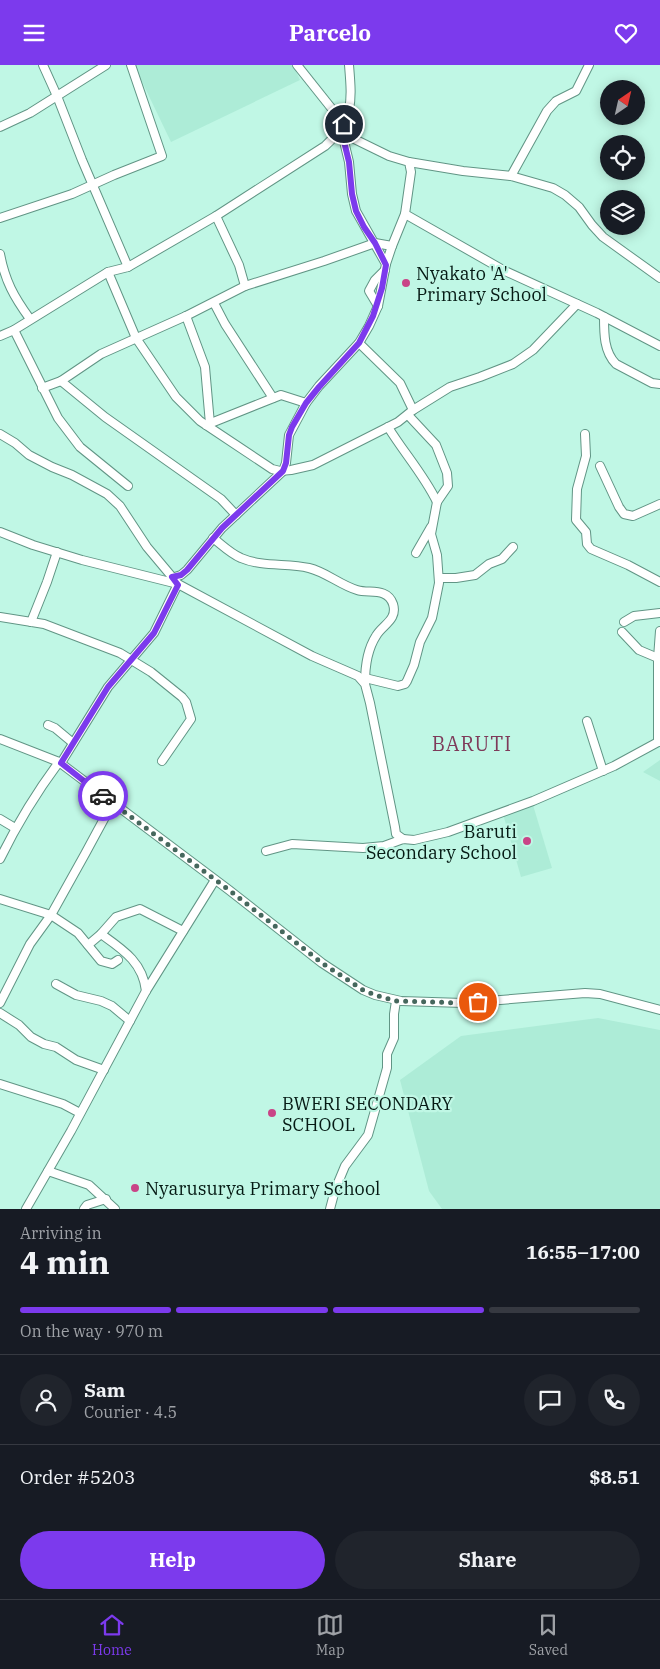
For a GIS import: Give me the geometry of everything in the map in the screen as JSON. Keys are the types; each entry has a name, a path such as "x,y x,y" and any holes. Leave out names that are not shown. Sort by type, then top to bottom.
{"street":[{"path":"42,65 58,96 82,160 94,184 128,267"},
{"path":"0,127 30,113 106,65"},
{"path":"0,218 72,194 162,156 130,65"},
{"path":"297,65 342,128 356,211 375,243 385,267"},
{"path":"0,336 14,330 108,272 128,267 216,216 325,146 342,128 351,108 349,65"},
{"path":"511,175 547,111 556,101 576,91 589,65"},
{"path":"342,128 388,155 409,162 463,171 511,175 544,184 565,195 579,207 603,237 660,278"},
{"path":"172,577 181,575 187,570 213,538 283,471 286,463 289,435 306,403 359,343 378,306 385,267 405,214 411,172 409,162"},
{"path":"405,214 505,271 604,317 660,346"},
{"path":"216,216 240,265 245,286"},
{"path":"42,388 62,381 101,354 214,303 245,286 375,243 392,246"},
{"path":"0,254 4,272 14,298 30,319"},
{"path":"378,306 369,291 375,279 385,267"},
{"path":"108,272 136,338 176,397 192,414 272,469 283,471 313,465 388,427 450,387 488,374 520,359 532,350 577,304"},
{"path":"214,303 225,324 273,399"},
{"path":"186,316 205,367 208,424"},
{"path":"604,317 604,336 609,355 616,364 652,383 660,384"},
{"path":"14,330 58,418 80,447 128,486"},
{"path":"0,532 32,545 178,585 282,641 365,681 398,686 405,684 414,665 420,642 432,618 440,578 437,555 431,534 432,525 437,502 448,486 445,465 436,445 410,413 400,383 359,343"},
{"path":"62,381 105,417 221,499 236,515"},
{"path":"208,424 281,395 286,395 306,403"},
{"path":"388,427 427,483 437,502"},
{"path":"0,434 15,443 29,455 72,475 107,495 120,506 147,547 178,585"},
{"path":"585,434 586,459 577,489 576,520 586,532 588,544 591,549 628,565 660,582"},
{"path":"600,466 619,507 624,513 633,516 653,509 660,504"},
{"path":"416,553 432,525"},
{"path":"213,538 241,558 272,564 306,567 323,573 359,591 378,591 386,595 393,605 393,615 388,623 377,633 367,657 365,681 376,727 396,834 403,839"},
{"path":"440,578 475,575 490,564 502,559 513,547"},
{"path":"31,622 47,583 56,552"},
{"path":"0,859 15,828 40,788 73,743 108,687 154,633 178,585"},
{"path":"624,623 634,616 660,613"},
{"path":"0,617 53,627 120,653 182,697 191,714 191,719 162,761"},
{"path":"266,851 292,844 363,848 384,846 403,839 414,840 448,832 533,801 603,771 659,742 660,631"},
{"path":"622,632 639,650 659,659"},
{"path":"587,721 603,771"},
{"path":"48,725 73,743"},
{"path":"0,739 60,762 322,963 363,990 375,995 396,1001 463,1003 585,993 600,994 660,1010"},
{"path":"0,1003 27,950 51,915 102,823 110,801"},
{"path":"0,819 15,828"},
{"path":"26,1209 104,1071 146,991 215,880"},
{"path":"0,899 51,915 78,933 103,961 111,964 118,961"},
{"path":"88,945 116,917 140,909 183,931"},
{"path":"100,934 133,958 143,977 146,991"},
{"path":"56,984 76,995 107,1003 130,1021"},
{"path":"330,1209 335,1190 345,1166 368,1135 387,1068 387,1053 394,1038 396,1001"},
{"path":"0,1013 19,1025 31,1037 44,1044 56,1047 76,1060 104,1071"},
{"path":"0,1084 63,1104 80,1113"},
{"path":"48,1171 89,1185 106,1199 114,1209"},
{"path":"84,1209 87,1205 106,1199"}],"shaded area":[{"path":"134,65 293,65 300,80 171,142"},
{"path":"660,760 660,781 643,772"},
{"name":"Baruti Secondary School","path":"533,805 552,868 521,877 503,814"},
{"path":"598,1018 660,1030 660,1209 442,1209 429,1191 400,1080 461,1036"}],"way so far":[{"path":"103,796 229,890 322,963 363,990 396,1001 478,1002"}],"place":[{"name":"Nyakato 'A' Primary School","path":"406,283"},
{"name":"Baruti Secondary School","path":"527,841"},
{"name":"BWERI SECONDARY SCHOOL","path":"272,1113"},
{"name":"Nyarusurya Primary School","path":"135,1188"}],"district":[{"name":"BARUTI","path":"472,743"}],"route":[{"path":"103,796 61,763 108,687 154,633 178,585 172,577 181,575 187,570 222,528 283,471 292,427 306,403 359,343 378,306 386,265 356,211 352,194 349,162 341,129 344,124"}]}
